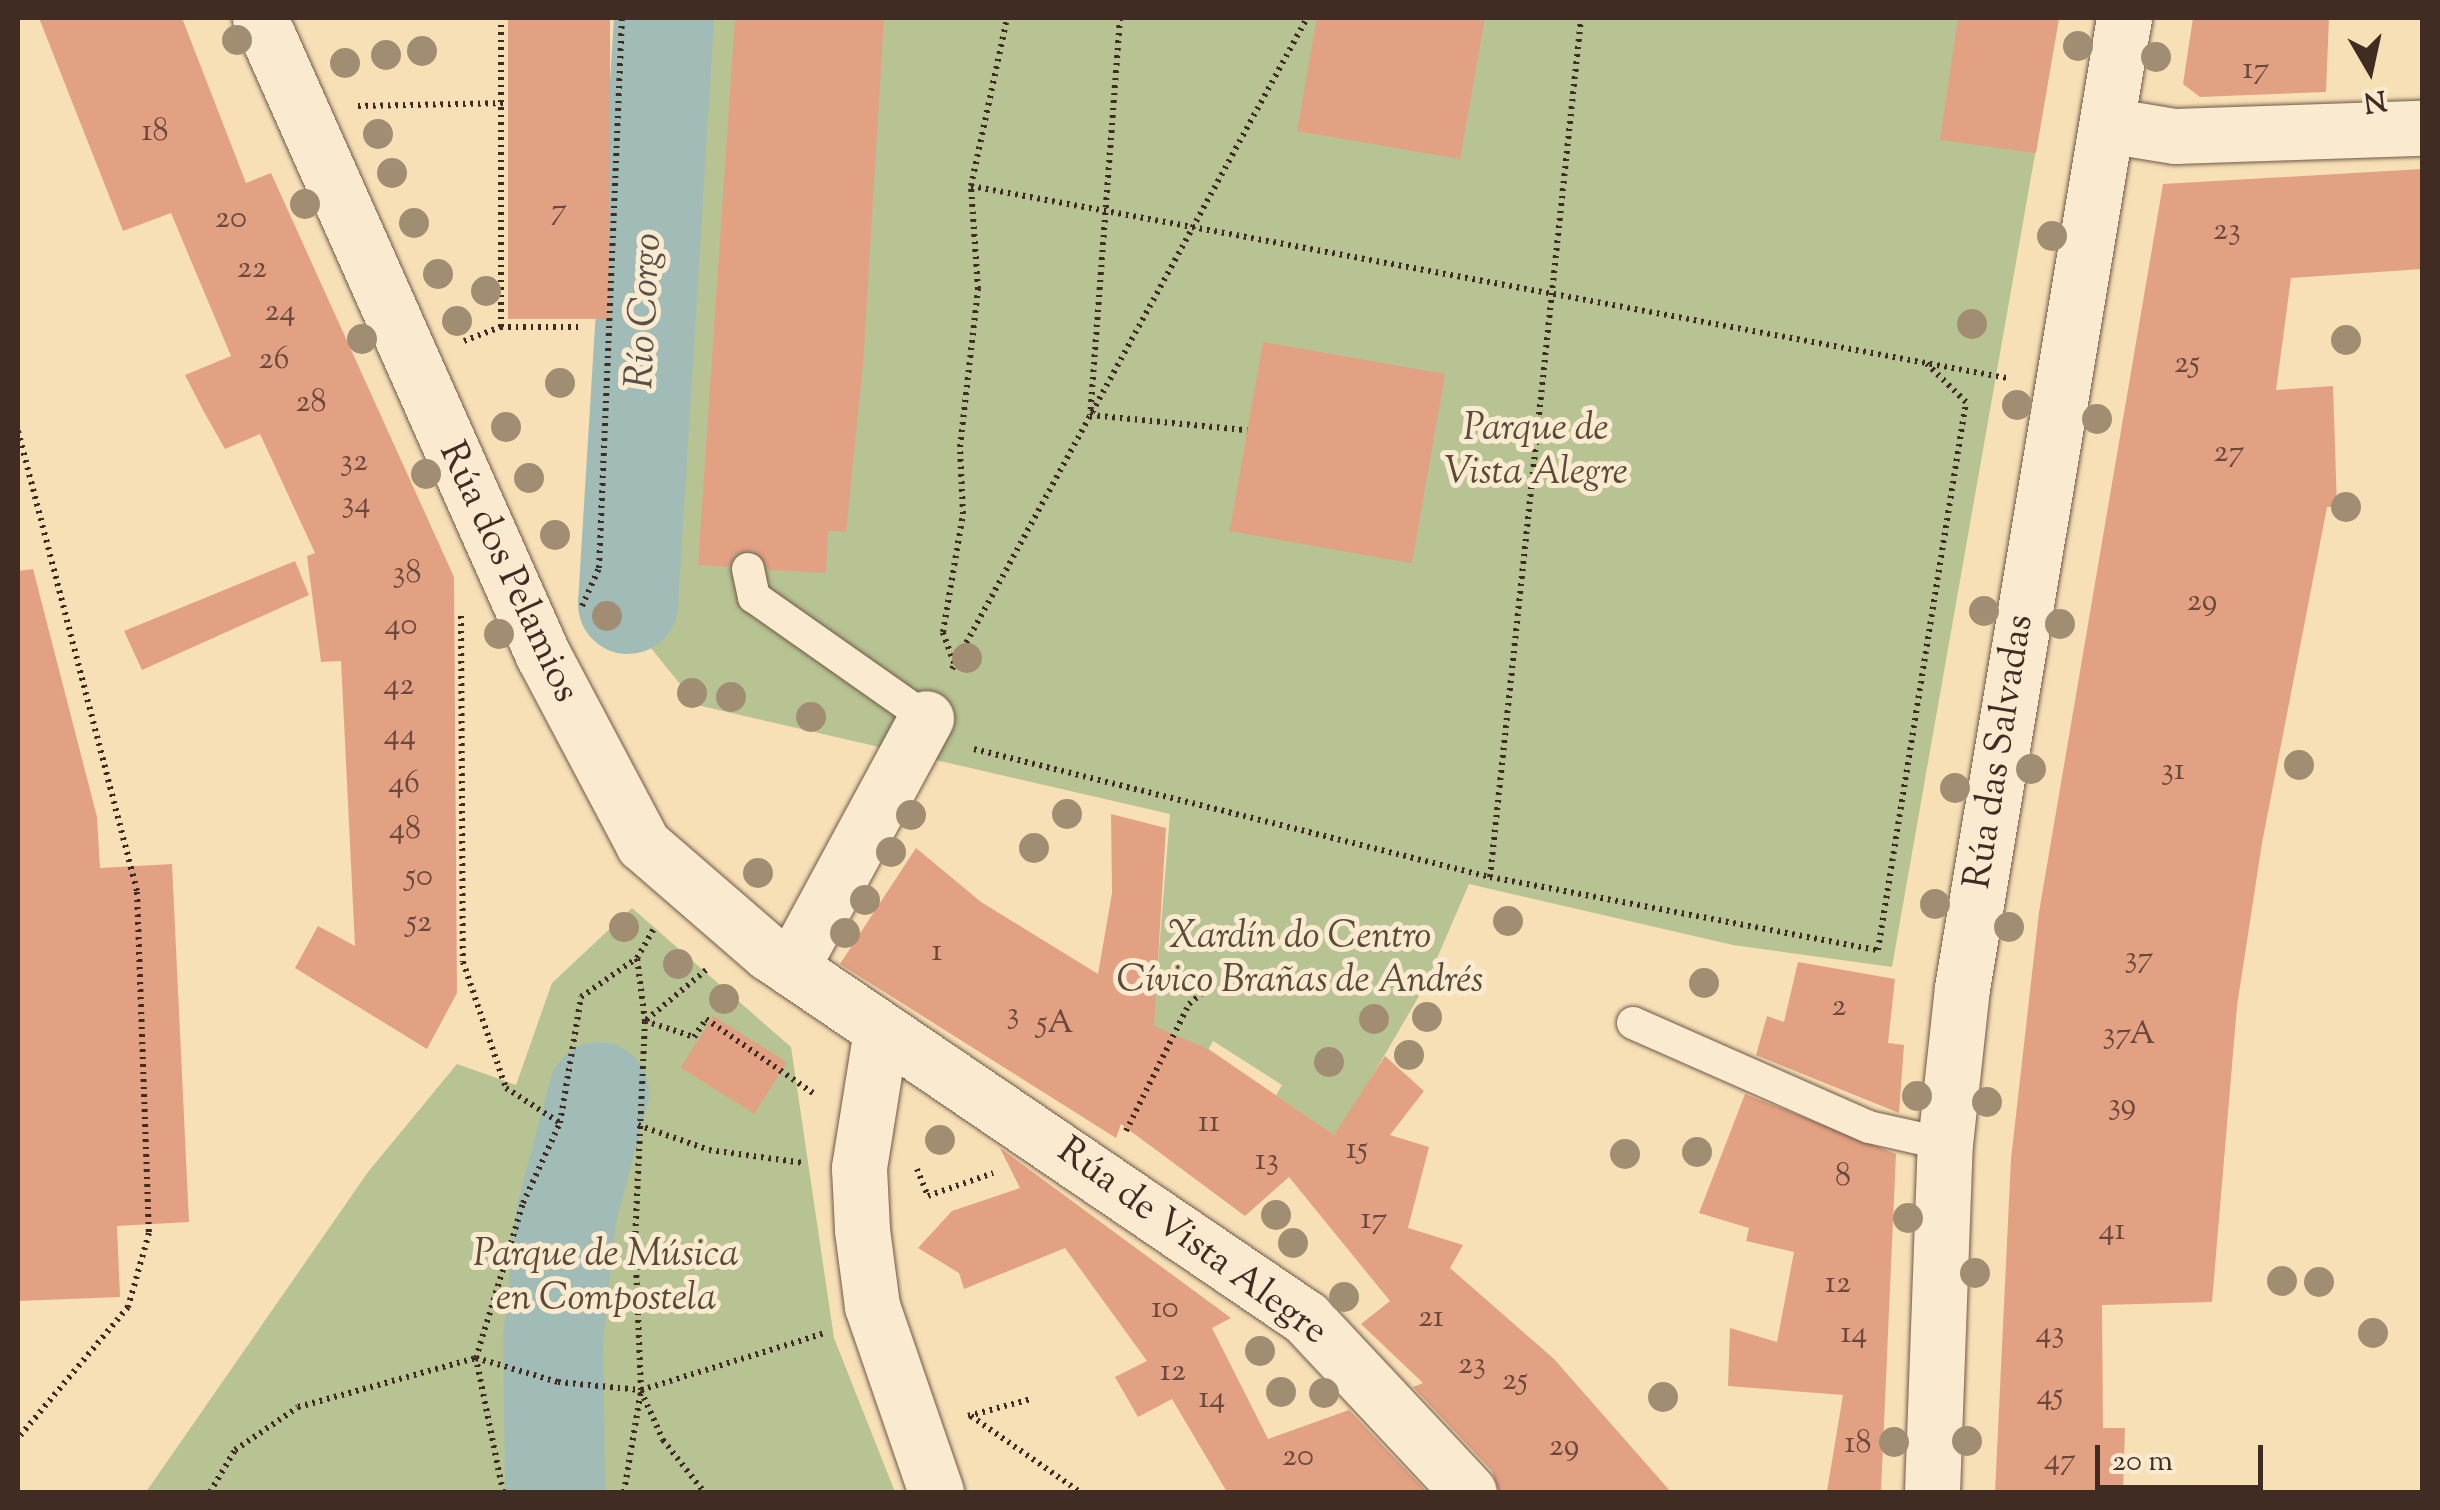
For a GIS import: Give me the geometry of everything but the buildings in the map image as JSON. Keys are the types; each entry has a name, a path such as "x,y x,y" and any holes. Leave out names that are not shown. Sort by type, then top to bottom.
{"street":[{"name":"Rúa dos Pelamios","path":"260,18 458,471 619,806 670,874 791,968 882,1030"},
{"name":"Rúa das Salvadas","path":"1932,1492 1945,1144 1962,988 2124,18"},
{"path":"2107,125 2175,136 2422,128"},
{"path":"791,968 844,846 926,718"},
{"path":"882,1030 864,1124 861,1214 872,1306 936,1492"},
{"name":"Rúa de Vista Alegre","path":"882,1030 1306,1318 1469,1492"},
{"path":"864,1124 928,1060"}],"lane":[{"path":"748,569 754,597 926,718"},
{"path":"1633,1022 1869,1127 1945,1144"}],"path":[{"path":"501,18 505,103 501,327"},
{"path":"580,611 599,568 622,18"},
{"path":"954,664 943,632 963,514 960,447 978,289 971,186 1007,18"},
{"path":"1090,414 1120,18"},
{"path":"1307,18 926,718 980,754 1490,878 1878,950 1966,402 1926,363"},
{"path":"1490,878 1581,18"},
{"path":"347,106 505,103"},
{"path":"971,186 2011,378"},
{"path":"454,344 501,327 581,327"},
{"path":"1090,414 1247,430"},
{"path":"18,430 137,892 149,1233 128,1307 18,1438"},
{"path":"461,601 463,962 506,1088 560,1123"},
{"path":"503,1492 476,1358 523,1203 560,1123 581,997 616,978 637,958 660,918"},
{"path":"646,1020 693,986 712,957"},
{"path":"624,1492 641,1390 638,1126 646,1020 637,958"},
{"path":"1117,1150 1189,1004 1211,986"},
{"path":"646,1020 694,1038 706,1020 818,1097"},
{"path":"638,1126 709,1150 820,1166"},
{"path":"924,1181 928,1196 990,1174"},
{"path":"210,1492 235,1450 298,1406 476,1358 516,1374 596,1389 641,1390 777,1354 840,1326"},
{"path":"641,1390 663,1440 704,1492"},
{"path":"956,1419 1031,1399"},
{"path":"970,1415 1080,1492"}],"green space":[{"name":"Parque de Vista Alegre","path":"684,18 2059,18 1892,967 1733,945 1469,884 1425,986 1333,1143 1271,1104 1282,1085 1213,1041 1177,1108 1134,1087 1154,1012 1170,814 697,705 646,642"},
{"name":"Parque de Música en Compostela","path":"632,908 791,1047 834,1338 895,1492 146,1492 368,1172 457,1064 516,1085 552,983"}],"waterway":[{"name":"Río Corgo","path":"628,604 664,18"},
{"name":"Río Corgo","path":"555,1492 553,1339 567,1212 599,1092"}],"park label":[{"name":"Xardín do Centro Cívico Brañas de Andrés","path":"1300,961"}]}
